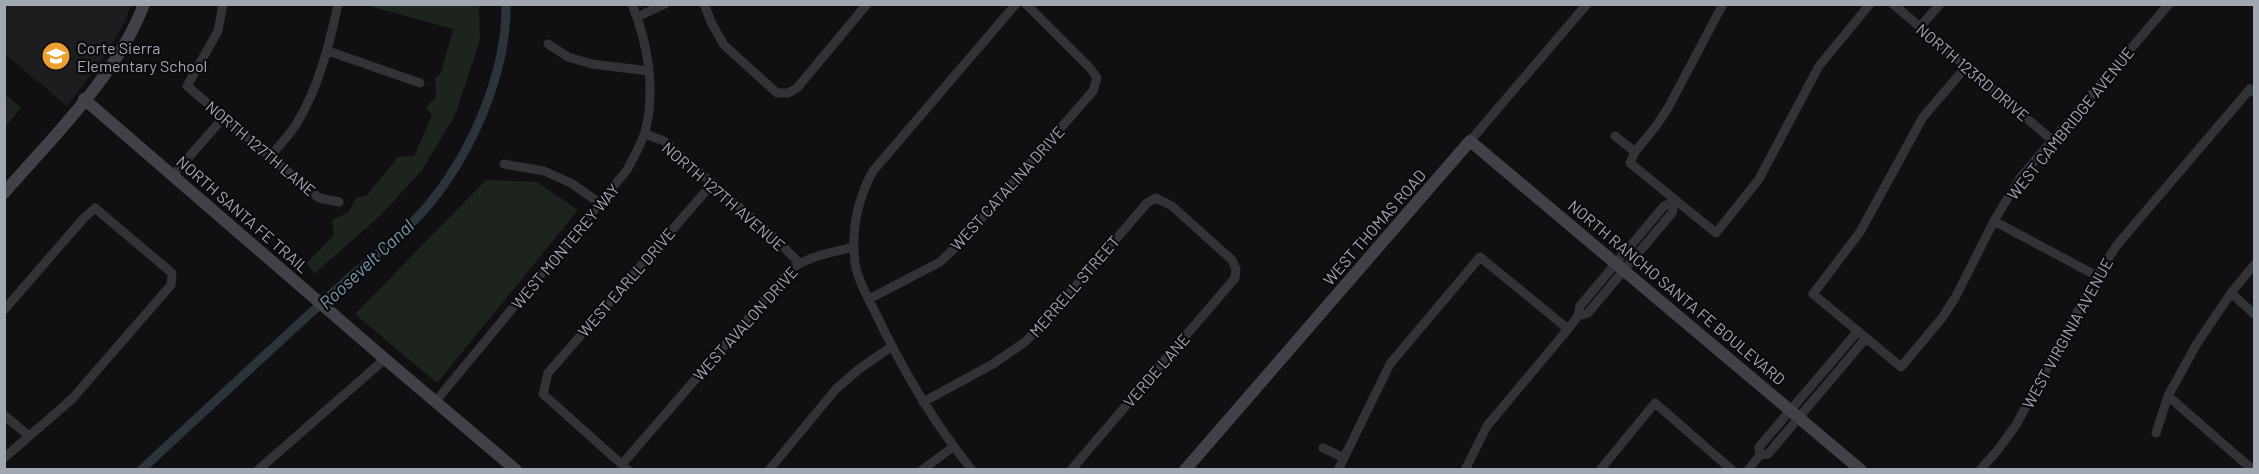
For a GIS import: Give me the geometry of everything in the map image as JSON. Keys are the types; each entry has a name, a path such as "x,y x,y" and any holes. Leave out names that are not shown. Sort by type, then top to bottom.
{"street":[{"name":"NORTH 127TH LANE","path":"223,4 218,30 187,86 319,198 339,202"},
{"path":"271,156 296,124 316,85 328,51 338,4"},
{"name":"WEST MONTEREY WAY","path":"435,402 627,171 645,134 650,103 645,41 632,4"},
{"path":"637,17 665,4"},
{"path":"704,4 724,45 777,93 788,93 797,88 867,4"},
{"path":"972,470 953,447 923,402 891,347 855,266 854,218 861,193 873,171 1016,4"},
{"name":"WEST CATALINA DRIVE","path":"869,299 940,262 961,242 1093,91 1097,78 1090,68 1026,4"},
{"name":"WEST THOMAS ROAD","path":"1185,470 1587,4"},
{"path":"1723,4 1668,108 1635,152 1630,163 1716,234 1760,179 1819,66 1870,4"},
{"name":"NORTH 123RD DRIVE","path":"1893,4 2052,140"},
{"path":"1920,27 1940,4"},
{"name":"WEST CAMBRIDGE AVENUE","path":"1866,338 1901,367 1948,308 2020,178 2169,4"},
{"path":"4,193 112,66 143,8"},
{"path":"548,44 568,57 592,64 649,71"},
{"path":"328,51 420,83"},
{"path":"1748,470 1760,455 1759,447 1795,413 1866,338 1813,294 1860,232 1923,117 1966,67"},
{"name":"WEST VIRGINIA AVENUE","path":"1980,470 2016,425 2097,276 2117,245 2252,91"},
{"name":"NORTH SANTA FE TRAIL","path":"84,99 385,360 516,470"},
{"path":"173,175 224,117"},
{"name":"NORTH 127TH AVENUE","path":"645,134 664,141 776,239 799,263"},
{"path":"1615,136 1635,152"},
{"name":"NORTH RANCHO SANTA FE BOULEVARD","path":"1470,141 1861,470"},
{"path":"504,164 544,171 570,183 601,204"},
{"name":"WEST EARLL DRIVE","path":"626,466 543,394 544,384 548,373 712,183"},
{"name":"VERDE LANE","path":"1071,470 1235,278 1236,269 1232,260 1172,206 1156,198"},
{"name":"MERRELL STREET","path":"923,402 993,364 1025,342 1147,202 1156,198"},
{"path":"1465,470 1487,426 1568,329 1578,316 1580,306 1620,266 1664,206 1676,201"},
{"path":"4,310 82,219 95,208 172,273 171,285 72,399 4,458"},
{"path":"1995,220 2097,276"},
{"name":"WEST AVALON DRIVE","path":"626,466 785,274 799,263 854,247"},
{"path":"1338,470 1383,376 1394,359 1480,257 1568,329"},
{"path":"2156,433 2168,396 2196,345 2231,293 2254,265"},
{"path":"2231,293 2254,314"},
{"path":"1795,413 1858,331"},
{"path":"769,470 836,388 891,347"},
{"path":"258,470 385,360"},
{"path":"2168,396 2253,470"},
{"path":"1600,470 1655,403 1732,470"},
{"path":"4,415 29,436"},
{"path":"922,470 953,447"},
{"path":"1323,448 1344,458"}],"shaded area":[{"name":"Corte Sierra Elementary School","path":"5,5 131,5 123,26 104,57 67,106 5,54"},
{"path":"365,5 479,5 480,40 455,115 422,170 381,215 314,274 307,263 334,235 332,220 349,212 356,198 366,196 398,157 414,156 432,116 426,107 436,97 435,78 441,73 453,29"},
{"path":"5,94 21,108 5,127"},
{"path":"486,180 537,182 578,210 437,383 355,314"}],"waterway":[{"name":"Roosevelt Canal","path":"141,470 338,288 400,234 434,198 449,178 475,132 485,107 501,55 506,4"}],"place":[{"name":"Corte Sierra Elementary School","path":"56,56"}]}
